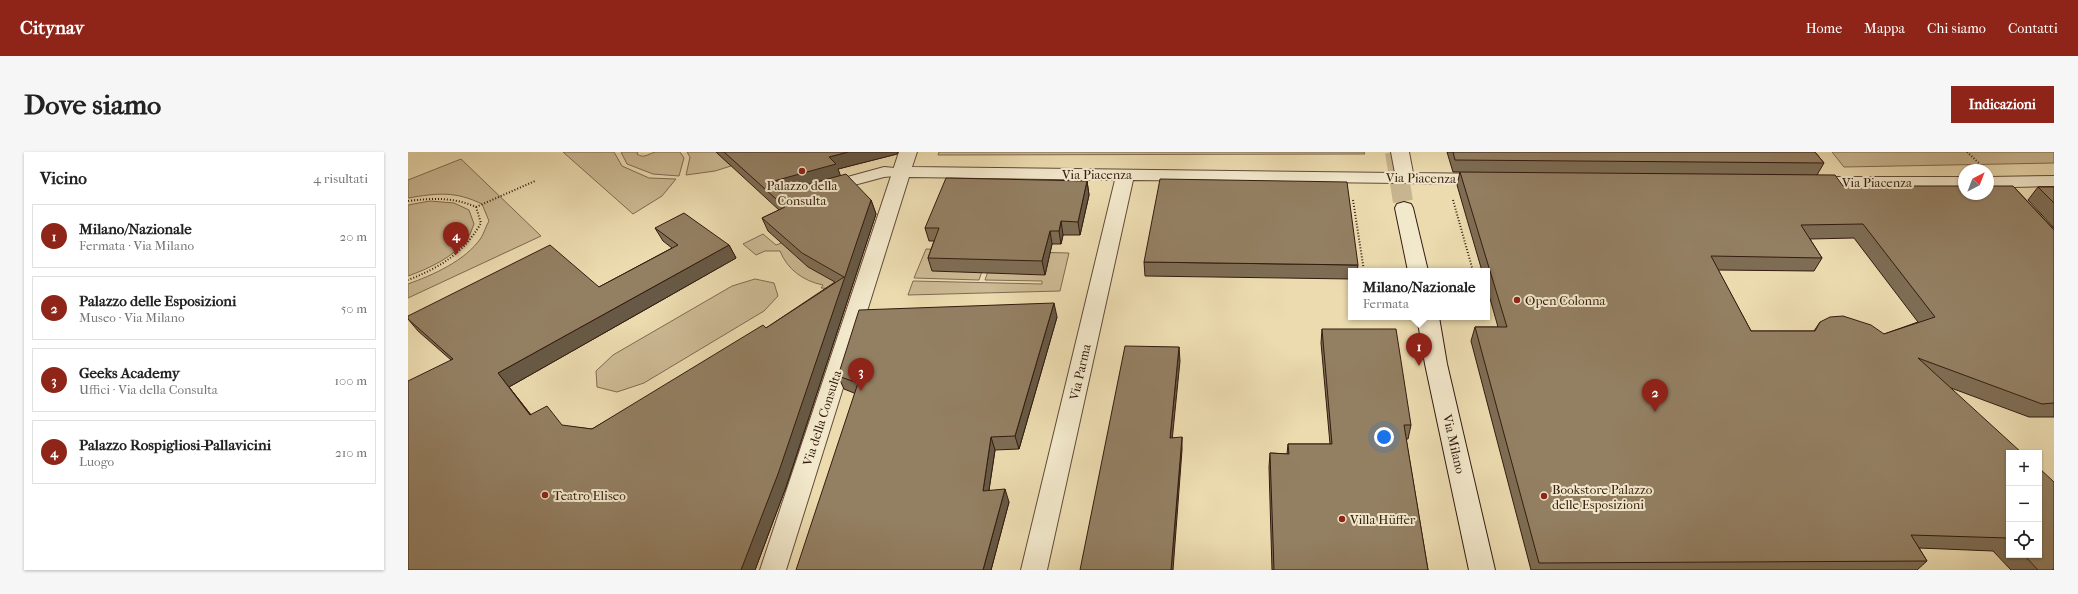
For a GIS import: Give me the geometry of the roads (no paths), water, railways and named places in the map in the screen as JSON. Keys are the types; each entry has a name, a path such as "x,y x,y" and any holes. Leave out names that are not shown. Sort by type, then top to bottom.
{"street":[{"path":"1400,152 1405,178"},
{"name":"Via Piacenza","path":"904,162 1127,174 1507,179"},
{"name":"Via della Consulta","path":"773,570 904,162"},
{"name":"Via Parma","path":"1034,570 1123,183 1127,174"},
{"path":"1994,177 2054,181"},
{"path":"1994,181 2054,242"},
{"name":"Via Piacenza","path":"1792,182 1958,182"},
{"path":"1404,208 1417,268"},
{"name":"Via Milano","path":"1429,320 1436,364 1482,570"}],"lane":[{"path":"816,191 884,172 904,162"}],"tunnel":[{"path":"1395,152 1404,208"}],"place":[{"name":"Palazzo della Consulta","path":"802,171"},
{"name":"Palazzo Rospigliosi-Pallavicini","path":"456,255"},
{"name":"Open Colonna","path":"1517,300"},
{"name":"Milano/Nazionale","path":"1419,366"},
{"name":"Geeks Academy","path":"861,391"},
{"name":"Palazzo delle Esposizioni","path":"1655,412"},
{"name":"Teatro Eliseo","path":"545,495"},
{"name":"Bookstore Palazzo delle Esposizioni","path":"1544,496"},
{"name":"Villa Hüffer","path":"1342,519"}]}
